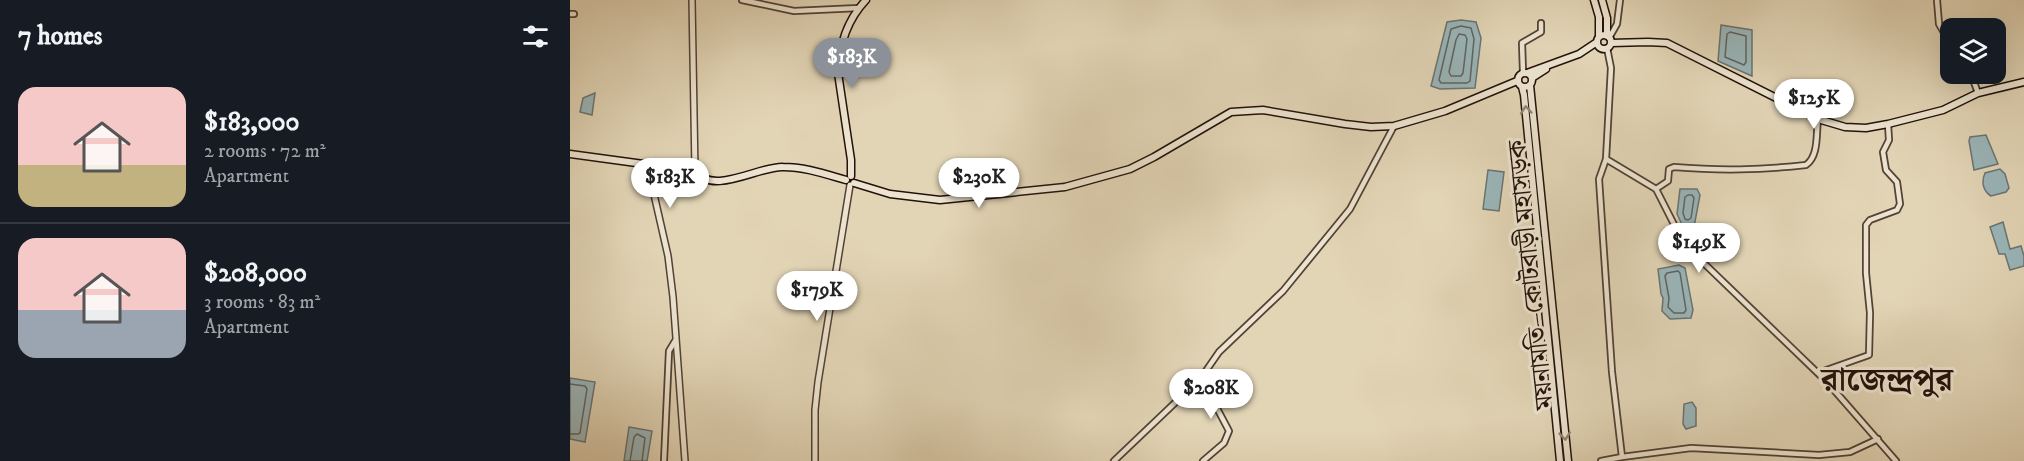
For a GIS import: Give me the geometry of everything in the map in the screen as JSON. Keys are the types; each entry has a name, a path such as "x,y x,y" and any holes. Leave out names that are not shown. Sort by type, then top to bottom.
{"main road":[{"path":"850,181 851,160 838,73 839,60 850,22 866,0"},
{"path":"1594,0 1604,42"},
{"path":"1602,0 1607,18 1604,42"},
{"path":"570,154 695,171 698,176 714,182 773,167 795,167 890,194 940,200 1065,187 1130,169 1231,112 1241,110 1263,110 1371,127 1394,126 1520,84 1528,77 1604,42 1667,44 1818,119 1845,127 1866,128 1888,124 1943,110 1978,93 2024,82"},
{"path":"1520,84 1518,77 1528,77"},
{"name":"ময়নামতি–কোটবাড়ী মহাসড়ক","path":"1528,77 1551,331 1560,461"},
{"name":"ময়নামতি–কোটবাড়ী মহাসড়ক","path":"1520,84 1524,95 1568,461"}],"street":[{"path":"692,0 695,171"},
{"path":"742,0 794,10 859,8"},
{"path":"1620,0 1617,24 1604,42 1611,68 1606,159 1599,179 1612,372 1622,457"},
{"path":"1937,0 1940,26"},
{"path":"1528,77 1521,45 1541,32 1541,23"},
{"path":"1975,84 1978,93"},
{"path":"1656,189 1668,181 1669,169 1674,167 1757,170 1806,165 1813,160 1815,154 1818,119"},
{"path":"1818,373 1869,355 1870,313 1866,273 1866,225 1870,220 1897,210 1900,204 1898,182 1886,170 1883,152 1889,140 1888,124"},
{"path":"1114,461 1202,378 1219,352 1283,291 1350,209 1394,126"},
{"path":"1606,159 1656,189 1684,244 1818,373 1896,461"},
{"path":"649,166 668,256 685,461"},
{"path":"815,461 815,410 818,382 850,181"},
{"path":"664,461 669,351 675,341"},
{"path":"1202,378 1230,431 1224,443 1203,461"},
{"path":"1601,461 1691,448 1819,455 1850,452 1878,439"}],"water":[{"path":"1461,20 1476,22 1481,38 1475,88 1440,89 1431,86 1447,22"},
{"path":"1721,25 1752,30 1752,76 1718,61"},
{"path":"595,93 592,115 580,112 583,98"},
{"path":"1986,135 1998,164 1974,170 1970,137"},
{"path":"2000,169 2005,174 2009,188 2006,192 1991,196 1983,183 1985,173"},
{"path":"1488,170 1504,172 1499,211 1483,209"},
{"path":"1680,189 1697,189 1700,195 1694,227 1685,231 1677,214"},
{"path":"2003,222 2010,249 2021,246 2024,266 2010,270 2005,254 1999,254 1990,227"},
{"path":"1679,265 1685,268 1693,310 1691,318 1670,319 1662,311 1663,298 1658,269"},
{"path":"570,378 595,382 585,442 570,439"},
{"path":"1692,402 1696,408 1696,426 1686,429 1683,424 1684,404"},
{"path":"629,427 652,431 647,461 624,461"}],"district":[{"name":"রাজেন্দ্রপুর","path":"1887,379"}]}
